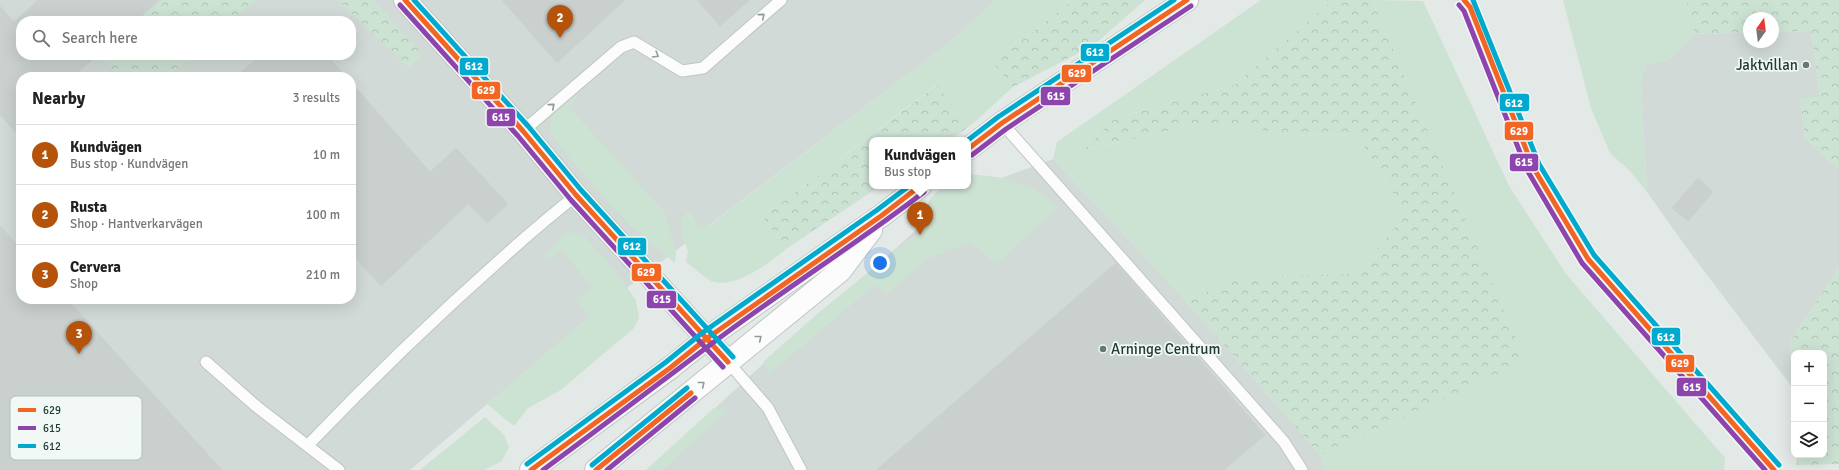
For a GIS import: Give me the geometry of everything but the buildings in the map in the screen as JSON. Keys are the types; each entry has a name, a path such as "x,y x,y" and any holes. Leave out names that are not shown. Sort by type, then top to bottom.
{"street":[{"path":"405,0 523,131 576,195 728,362"},
{"path":"971,147 1002,123 1187,0"},
{"path":"531,470 670,368 706,339 881,216 916,189"},
{"path":"596,470 840,271 881,216"}],"lane":[{"path":"523,131 621,47 634,42 682,71 703,68 781,0"},
{"path":"1464,0 1470,7 1533,167 1588,259 1774,470"},
{"path":"1002,123 1284,442 1302,470"},
{"path":"308,445 358,394 518,243 576,195"},
{"path":"206,362 256,406 339,470"},
{"path":"728,362 768,408 801,470"}],"shaded area":[{"path":"0,0 996,0 951,41 590,316 410,470 0,470"},
{"path":"1811,31 1820,97 1800,99 1805,139 1839,169 1839,267 1790,342 1791,386 1689,251 1647,192 1641,81 1646,64 1669,60 1695,34 1743,32 1743,48 1779,48 1779,32"},
{"name":"Arninge Centrum","path":"1053,159 1185,300 1320,455 1325,470 648,470 816,315 881,262 953,196"}],"green space":[{"path":"162,0 256,0 238,16 144,16"},
{"path":"338,0 374,0 422,54 409,68"},
{"path":"996,0 1073,0 993,63 1013,87 970,126 936,85 763,217 786,249 771,261 740,279 720,283 708,280 686,262 688,251 682,236 682,218 690,210 699,228 709,226 951,41"},
{"path":"1073,0 1145,0 1094,45 1013,87 993,63"},
{"path":"1261,0 1333,0 1234,85 1114,119 1085,150 1203,123 1307,136 1356,133 1406,214 1356,274 1247,276 1185,300 1053,159 1057,142"},
{"path":"1333,0 1372,0 1526,362 1320,455 1185,300 1247,276 1356,274 1406,214 1356,133 1307,136 1203,123 1084,150 1114,119 1234,85"},
{"path":"1372,0 1423,1 1509,186 1566,274 1725,458 1724,470 1325,470 1320,455 1525,362"},
{"path":"1563,0 1686,0 1695,34 1669,60 1646,64 1641,81 1647,192 1629,170 1610,153 1591,108"},
{"path":"1686,0 1839,0 1839,169 1805,139 1800,99 1820,96 1811,31 1779,32 1779,12 1743,12 1743,32 1695,34"},
{"path":"103,60 187,60 174,72 114,72"},
{"path":"937,85 970,126 954,137 869,137 869,189 876,189 786,249 763,217"},
{"path":"573,96 579,96 569,107 665,212 676,253 675,263 628,223 574,164 554,137 550,130 551,120 557,111"},
{"path":"971,174 1005,178 1036,190 1058,207 997,264 971,243 927,259 886,295 875,285 770,373 763,362 816,315 925,227 929,200 940,189 971,189"},
{"path":"568,232 584,236 610,264 636,300 639,318 634,328 561,390 528,408 514,426 487,404 589,316 576,301 592,287 561,249 549,261 544,256"},
{"path":"1839,267 1839,464 1797,465 1796,458 1827,458 1827,350 1791,350 1791,360 1790,342"},
{"path":"714,408 729,409 663,470 646,470"},
{"path":"485,417 504,435 509,447 502,461 484,470 420,470"}],"transit line":[{"name":"629","path":"405,0 523,131 576,195 728,362"},
{"name":"612","path":"414,0 528,126 581,190 733,357"},
{"name":"612","path":"971,138 998,117 1174,0"},
{"name":"629","path":"971,147 1002,123 1187,0"},
{"name":"629","path":"1464,0 1470,7 1533,167 1588,259 1774,470"},
{"name":"612","path":"1473,0 1539,164 1594,255 1779,465"},
{"name":"615","path":"400,5 518,136 571,200 723,367"},
{"name":"615","path":"1459,5 1464,11 1527,170 1582,263 1765,470"},
{"name":"615","path":"972,155 1006,129 1191,6"},
{"name":"612","path":"527,464 666,362 702,333 905,189"},
{"name":"629","path":"531,470 670,368 706,339 881,216 916,189"},
{"name":"615","path":"543,470 736,325 871,231 924,192"},
{"name":"612","path":"592,465 687,388"},
{"name":"629","path":"596,470 691,393"},
{"name":"615","path":"607,470 695,398"}],"place":[{"name":"Rusta","path":"560,38"},
{"name":"Jaktvillan","path":"1806,65"},
{"name":"Kundvägen","path":"920,235"},
{"name":"Arninge Centrum","path":"1103,349"},
{"name":"Cervera","path":"79,354"}]}
